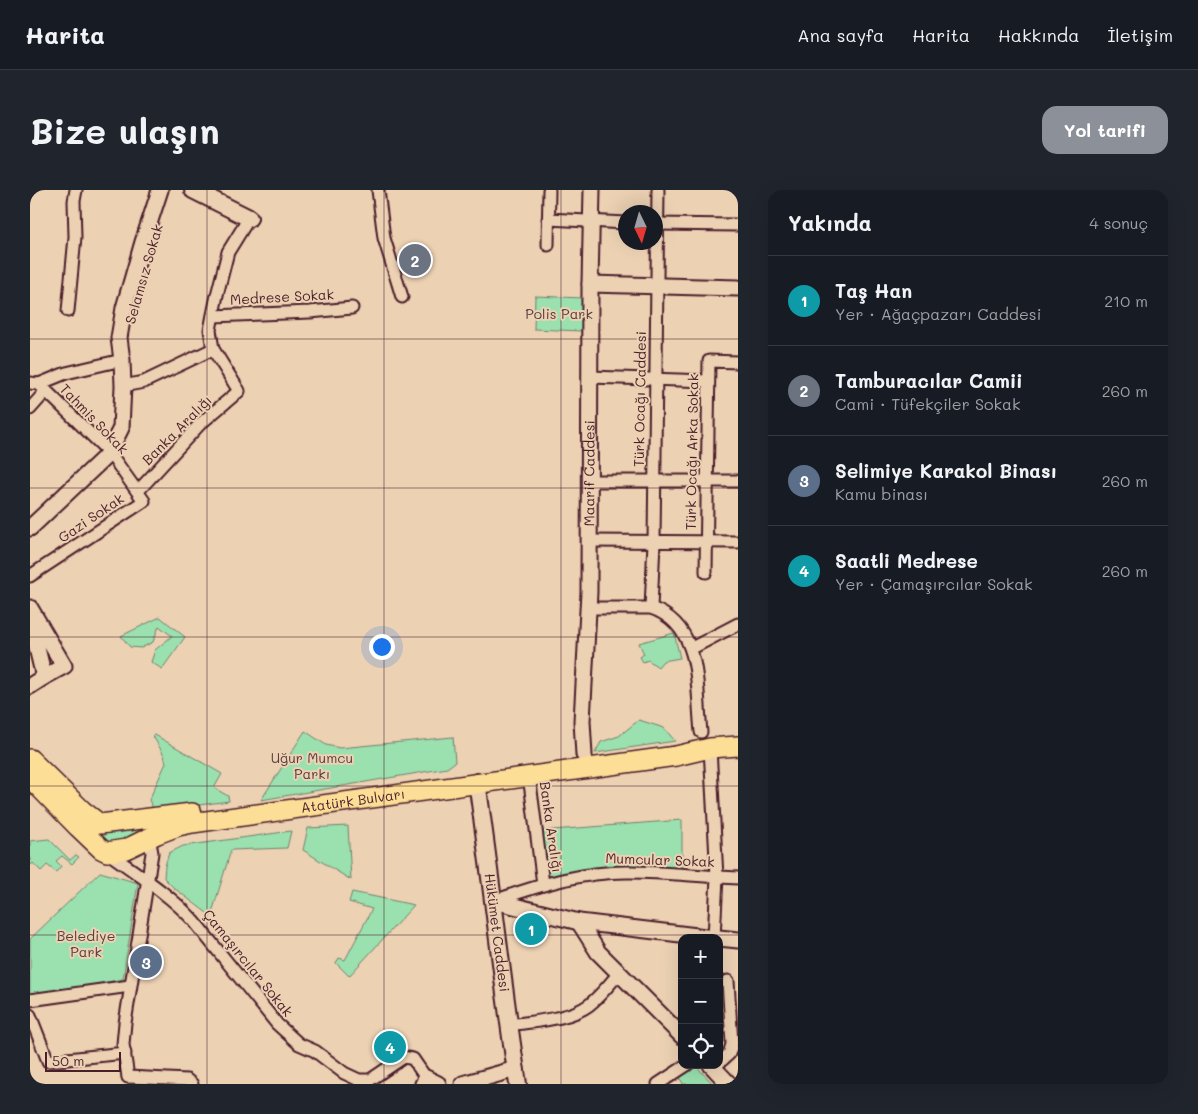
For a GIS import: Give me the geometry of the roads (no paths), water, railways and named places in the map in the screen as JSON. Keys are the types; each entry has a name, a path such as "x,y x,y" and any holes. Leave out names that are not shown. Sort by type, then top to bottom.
{"main road":[{"path":"193,190 249,218"},
{"name":"Atatürk Bulvarı","path":"102,848 126,849 150,837 178,826 192,823 688,745 710,748 738,746"},
{"name":"Atatürk Bulvarı","path":"30,758 100,824 476,778 529,775 585,761"},
{"path":"30,778 102,848"},
{"name":"Hükümet Caddesi","path":"476,778 517,1076"},
{"path":"140,820 148,827 150,837"},
{"path":"102,848 99,832 112,824"}],"street":[{"path":"68,311 75,236 74,201 76,190"},
{"name":"Selamsız Sokak","path":"30,528 109,452 121,428 123,386 120,338 124,308 160,190"},
{"name":"Selamsız Sokak","path":"122,360 139,280 169,190"},
{"path":"378,190 384,238 402,297"},
{"path":"548,245 549,190"},
{"name":"Maarif Caddesi","path":"585,761 582,721 588,608 592,190"},
{"name":"Türk Ocağı Caddesi","path":"657,205 658,190"},
{"path":"123,386 144,382 213,349 210,330 228,252 249,218"},
{"path":"548,219 618,223"},
{"path":"663,224 738,225"},
{"name":"Türk Ocağı Caddesi","path":"651,608 654,542 656,250"},
{"path":"590,284 738,288"},
{"name":"Medrese Sokak","path":"213,316 310,312 352,308"},
{"name":"Banka Aralığı","path":"141,496 200,424 239,391 213,349"},
{"path":"30,409 38,386 66,373 122,360"},
{"name":"Türk Ocağı Arka Sokak","path":"706,572 709,361 738,362"},
{"path":"590,377 708,381"},
{"name":"Tahmis Sokak","path":"38,386 109,452 141,496"},
{"path":"589,481 738,481"},
{"name":"Gazi Sokak","path":"30,576 141,496"},
{"path":"589,541 738,542"},
{"path":"30,608 64,666 44,676 30,686"},
{"path":"588,608 651,608 668,616 685,636 692,648 697,684 700,732"},
{"path":"30,619 44,676"},
{"path":"692,648 738,624"},
{"path":"710,748 717,877 714,934"},
{"name":"Banka Aralığı","path":"529,775 543,884"},
{"path":"150,837 152,853 125,1024 125,1080 162,1082 187,1080 192,1084"},
{"name":"Çamaşırcılar Sokak","path":"102,848 171,898 194,921 277,1024 299,1044 315,1051 344,1073 359,1080 370,1080 404,1057 412,1058 429,1082"},
{"name":"Mumcular Sokak","path":"494,901 543,884 591,874 631,872 738,878"},
{"path":"494,901 579,922 680,934"},
{"path":"579,922 598,952 678,1032"},
{"path":"723,938 738,940"},
{"path":"510,1025 568,1015 579,1011 594,1001 619,974"},
{"path":"723,1059 729,1054 732,1044 728,980"},
{"path":"30,1000 130,986"},
{"path":"30,1015 48,1061 124,1053"},
{"path":"658,1084 682,1069"},
{"path":"718,1069 729,1084"},
{"path":"463,1084 517,1076"}],"place":[{"name":"Tamburacılar Camii","path":"415,260"},
{"name":"Taş Han","path":"531,929"},
{"name":"Selimiye Karakol Binası","path":"146,962"},
{"name":"Saatli Medrese","path":"390,1047"}],"park label":[{"name":"Polis Park","path":"559,314"},
{"name":"Uğur Mumcu Parkı","path":"312,766"},
{"name":"Belediye Park","path":"86,944"}]}
